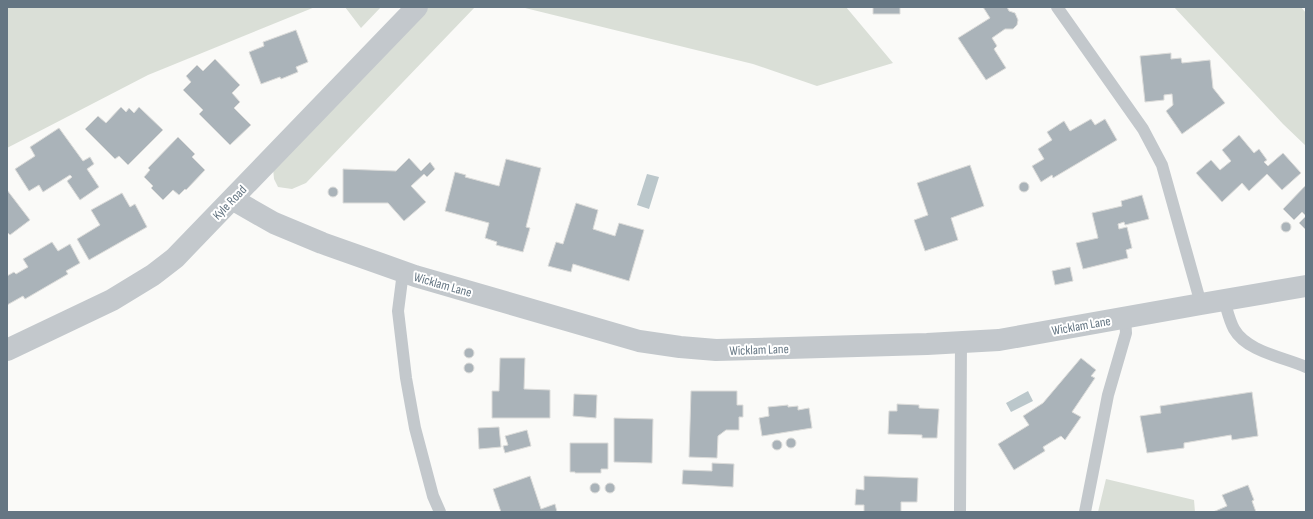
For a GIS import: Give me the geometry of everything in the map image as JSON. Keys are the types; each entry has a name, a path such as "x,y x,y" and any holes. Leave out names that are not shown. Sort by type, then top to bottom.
{"street":[{"name":"Kyle Road","path":"7,350 112,300 153,275 175,258 416,7"},
{"name":"Wicklam Lane","path":"232,199 274,223 322,243 415,276 639,341 716,350 999,340 1306,286"}],"lane":[{"path":"1057,7 1143,129 1162,165 1201,304"},
{"path":"403,272 398,310 406,378 415,428 433,496 440,512"},
{"path":"1224,300 1234,329 1243,340 1264,352 1306,368"},
{"path":"1085,512 1108,395 1126,333 1125,317"},
{"path":"960,512 961,342"}],"shaded area":[{"path":"7,7 315,7 148,75 7,148"},
{"path":"345,7 381,7 361,28"},
{"path":"427,7 475,7 306,183 292,189 278,187 274,179 273,168"},
{"path":"521,7 846,7 893,63 817,86 753,64"},
{"path":"1174,7 1301,7 1306,13 1306,146 1283,124"},
{"path":"647,174 659,177 649,209 637,205"},
{"path":"1028,391 1033,401 1011,412 1006,403"},
{"path":"1106,479 1194,500 1195,512 1098,512"}],"building":[{"path":"873,7 900,7 900,14 873,14"},
{"path":"983,7 1007,7 1009,11 1015,13 1018,20 1017,25 1013,29 1005,29 992,38 997,46 994,49 1006,68 986,80 958,38 990,18"},
{"path":"296,30 308,62 296,67 298,72 281,79 280,77 261,84 249,52 264,46 263,42"},
{"path":"1171,53 1171,59 1181,58 1182,63 1210,60 1213,88 1225,103 1182,134 1166,111 1173,105 1172,94 1164,95 1164,100 1145,102 1140,56"},
{"path":"215,59 240,85 232,93 240,102 234,108 251,125 230,145 199,114 203,110 183,90 191,82 186,76 197,65 203,71"},
{"path":"121,107 126,112 129,108 134,113 139,107 163,130 128,165 119,156 115,159 85,129 98,116 106,123"},
{"path":"1091,119 1095,125 1105,119 1117,140 1053,178 1052,175 1041,182 1032,166 1044,159 1038,149 1052,140 1047,132 1064,121 1070,131"},
{"path":"59,128 83,161 90,157 94,164 87,169 99,187 80,200 67,181 72,177 70,175 43,192 39,185 29,191 15,169 35,156 30,147"},
{"path":"1239,135 1254,153 1259,149 1267,160 1264,162 1268,166 1283,153 1301,173 1282,190 1267,174 1249,191 1242,183 1222,202 1196,173 1211,160 1220,170 1231,161 1222,150"},
{"path":"178,137 195,154 192,157 205,170 186,190 185,189 179,195 173,190 163,200 151,188 153,186 144,177 150,170 148,168"},
{"path":"409,158 421,171 430,162 435,169 427,177 424,174 411,186 426,202 404,221 388,203 343,203 343,169 396,171"},
{"path":"506,159 541,168 526,227 530,228 523,252 496,245 497,242 485,238 489,223 445,211 455,172 466,175 465,177 499,186"},
{"path":"970,165 984,206 951,218 958,240 925,251 914,220 928,215 917,183"},
{"path":"1022,182 1026,182 1028,183 1028,191 1022,192 1019,189 1019,185"},
{"path":"1306,185 1306,216 1302,212 1294,220 1283,209"},
{"path":"331,187 335,187 337,188 337,196 331,197 328,194 328,190"},
{"path":"7,190 30,220 10,235 7,232"},
{"path":"122,193 130,207 135,204 147,227 89,260 77,239 100,225 91,210"},
{"path":"1142,195 1149,219 1125,225 1124,222 1118,224 1119,229 1127,227 1132,248 1126,250 1128,258 1083,269 1076,243 1098,238 1092,213 1122,206 1121,201"},
{"path":"576,203 598,210 593,229 615,236 619,223 644,230 629,281 573,264 571,272 548,266 556,242 563,244"},
{"path":"1306,216 1306,230 1299,223"},
{"path":"1284,222 1288,222 1290,223 1290,231 1284,232 1281,229 1281,225"},
{"path":"52,242 58,251 70,244 80,263 66,271 68,274 25,299 23,296 7,305 7,276 14,272 16,274 28,267 23,259"},
{"path":"1070,267 1073,281 1055,285 1052,271"},
{"path":"467,348 471,348 473,349 473,357 467,358 464,355 464,351"},
{"path":"500,358 525,358 524,389 550,390 550,418 492,418 492,391 499,391"},
{"path":"1081,358 1096,370 1091,376 1095,378 1072,412 1081,417 1065,440 1061,436 1043,447 1045,451 1014,470 998,444 1029,425 1023,416 1043,403"},
{"path":"467,363 471,363 473,364 473,372 467,373 464,370 464,366"},
{"path":"691,391 737,391 737,405 743,405 743,417 739,417 739,430 726,430 718,436 717,458 689,457"},
{"path":"1252,392 1258,436 1232,440 1231,435 1184,443 1184,448 1147,453 1140,416 1161,413 1160,406"},
{"path":"574,394 597,395 596,418 573,416"},
{"path":"897,404 919,405 919,408 939,409 937,438 922,438 922,435 888,434 889,411 897,411"},
{"path":"788,405 788,407 798,406 798,410 809,408 812,428 762,436 759,418 769,416 768,407"},
{"path":"614,418 653,419 652,463 614,462"},
{"path":"499,427 501,447 479,449 478,428"},
{"path":"527,430 531,446 505,453 503,446 508,445 505,436"},
{"path":"789,438 793,438 795,439 795,447 789,448 786,445 786,441"},
{"path":"775,440 779,440 781,441 781,449 775,450 772,447 772,443"},
{"path":"570,443 608,443 608,469 601,469 601,473 570,472"},
{"path":"712,463 734,464 733,487 682,484 683,470 712,471"},
{"path":"530,476 541,509 555,504 557,512 501,512 493,489"},
{"path":"864,476 918,478 917,502 901,502 901,512 864,512 864,505 855,505 856,489 864,490"},
{"path":"593,483 597,483 599,484 599,492 593,493 590,490 590,486"},
{"path":"608,483 612,483 614,484 614,492 608,493 605,490 605,486"},
{"path":"1248,485 1254,500 1252,501 1256,512 1213,512 1227,506 1222,495"}]}
